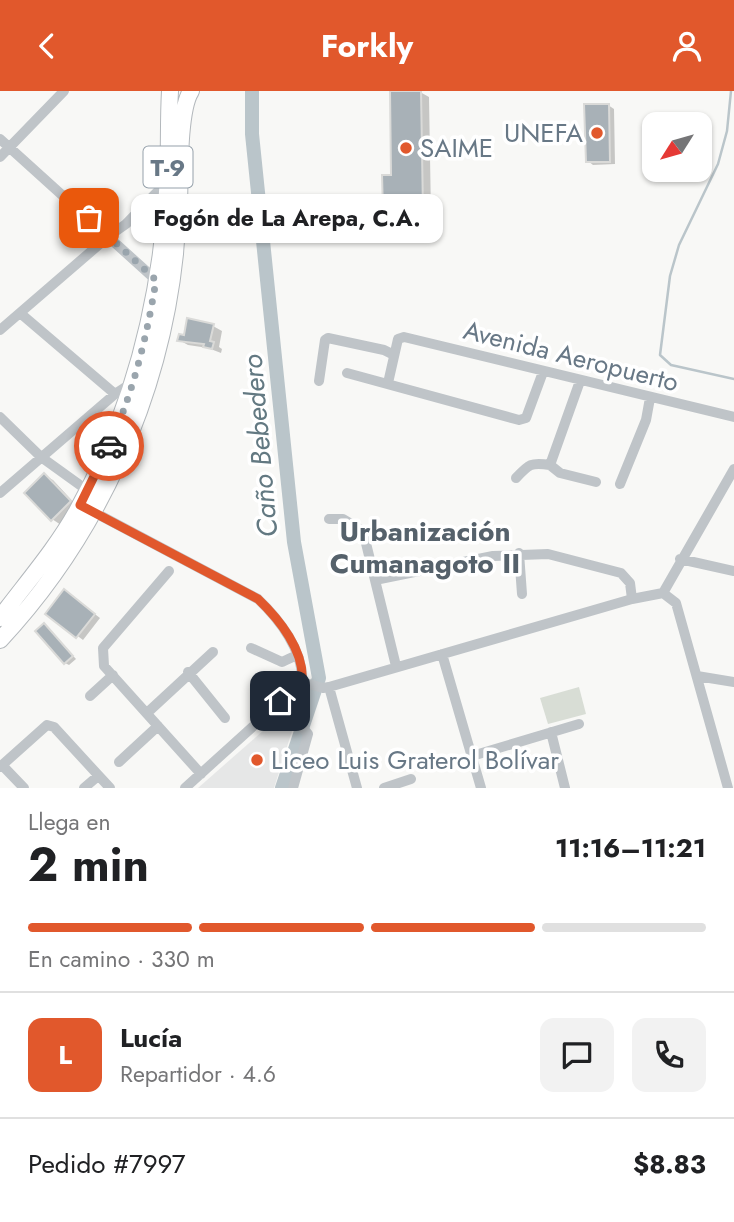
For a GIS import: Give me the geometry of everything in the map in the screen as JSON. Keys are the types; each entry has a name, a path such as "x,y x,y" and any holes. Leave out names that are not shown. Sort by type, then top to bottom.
{"main road":[{"name":"T-9","path":"0,640 46,586 90,502 147,335 167,191 170,91"},
{"path":"180,172 182,91"},
{"name":"T-9","path":"0,618 90,502 124,450 144,399 160,344 174,258 185,114 187,97 191,91"},
{"name":"T-9","path":"160,96 162,242"}],"street":[{"path":"0,157 64,91"},
{"path":"0,139 156,280"},
{"path":"0,330 126,224 161,188"},
{"path":"20,313 115,394"},
{"name":"Avenida Aeropuerto","path":"394,355 398,339 404,337 543,373 734,417"},
{"path":"318,381 325,340 328,338 384,350 394,355 388,383"},
{"path":"347,373 519,420 526,418 543,373"},
{"path":"550,465 580,381"},
{"path":"0,493 132,382"},
{"path":"620,484 646,420 650,398"},
{"path":"0,417 90,502 258,599 276,616 297,655 302,682 185,788"},
{"path":"516,478 534,463 550,465 560,473 596,482"},
{"path":"663,593 680,559 734,469"},
{"path":"330,519 344,519 363,531 396,666"},
{"path":"519,553 522,594"},
{"path":"375,580 493,555 548,554 621,573 630,583 632,599"},
{"path":"680,559 734,571"},
{"path":"169,572 103,648 104,666 201,774"},
{"path":"302,682 326,688 632,599 663,593 676,603 728,788"},
{"path":"251,648 282,662 297,655"},
{"path":"147,713 213,652"},
{"path":"442,654 481,788"},
{"path":"188,673 225,718"},
{"path":"90,696 113,675"},
{"path":"697,676 734,682"},
{"path":"326,688 357,788"},
{"path":"280,701 308,734 293,788"},
{"path":"472,755 579,724"},
{"path":"24,788 1,766 47,725 54,727 110,788"},
{"path":"119,762 158,726"},
{"path":"551,732 565,788"},
{"path":"84,788 98,776"},
{"path":"384,788 411,779"}],"shaded area":[{"path":"579,687 586,714 548,724 540,698"},
{"name":"Liceo Luis Graterol Bolívar","path":"282,714 292,731 274,788 198,788"}],"building":[{"name":"SAIME","path":"390,91 421,91 423,211 383,211 382,175 391,175"},
{"name":"UNEFA","path":"584,104 609,104 610,162 586,162"},
{"path":"187,318 214,324 210,341 214,342 212,349 203,347 204,344 177,341 179,334 184,335"},
{"path":"44,473 71,501 51,521 24,493"},
{"path":"64,589 95,614 76,638 45,614"},
{"path":"44,623 73,656 64,664 35,631"}],"waterway":[{"name":"Caño Bebedero","path":"252,91 252,134 294,542 319,678 282,788"},
{"path":"731,91 727,131 718,164 679,245 670,276 660,355 671,365 734,379"}],"way so far":[{"path":"89,218 156,280 147,335 109,446"}],"place":[{"name":"UNEFA","path":"597,133"},
{"name":"SAIME","path":"406,148"},
{"name":"Fogón de La Arepa, C.A.","path":"89,218"},
{"name":"Liceo Luis Graterol Bolívar","path":"257,760"}],"district":[{"name":"Urbanización Cumanagoto II","path":"425,547"}],"route":[{"path":"109,446 80,505 258,599 276,616 297,655 302,674 302,682 280,701"}]}
